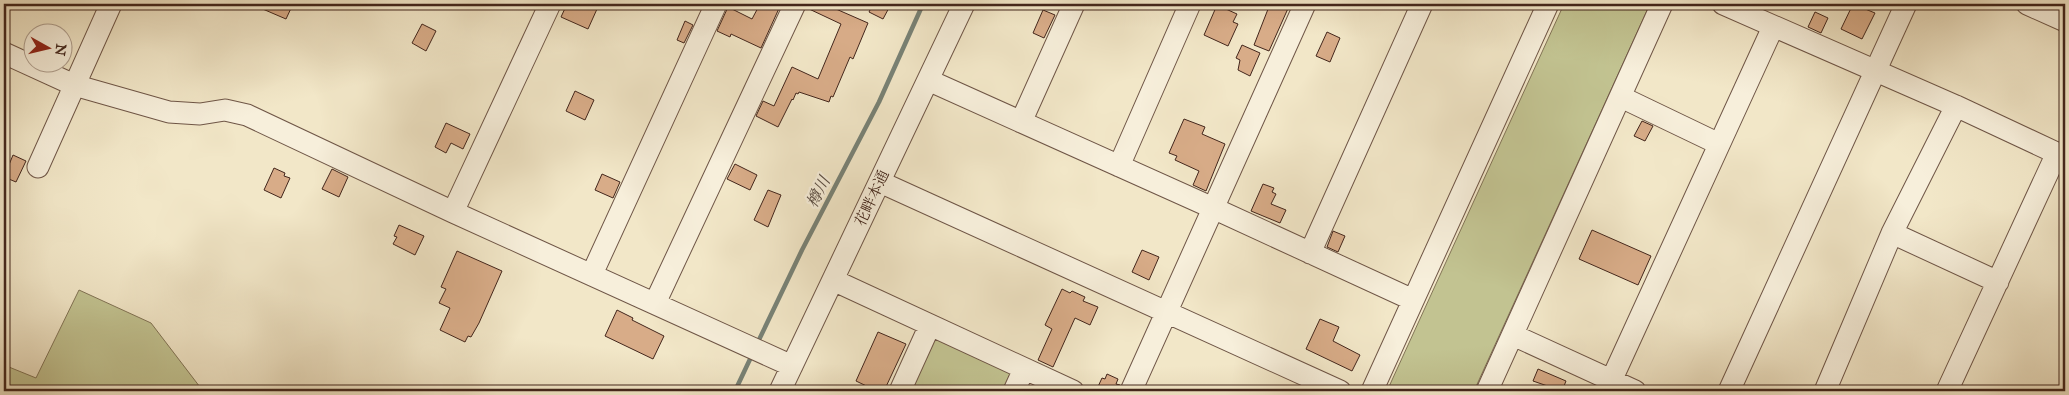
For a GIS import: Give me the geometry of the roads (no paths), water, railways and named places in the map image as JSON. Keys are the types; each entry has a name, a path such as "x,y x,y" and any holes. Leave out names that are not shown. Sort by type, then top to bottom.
{"street":[{"path":"38,167 111,4"},
{"path":"453,212 550,4"},
{"path":"592,274 716,4"},
{"path":"655,303 795,4"},
{"name":"花畔本通","path":"780,391 784,362 833,280 964,4"},
{"path":"1021,122 1074,4"},
{"path":"1119,166 1190,4"},
{"path":"1131,391 1305,4"},
{"path":"1310,253 1422,4"},
{"path":"1372,391 1548,4"},
{"path":"1487,391 1662,4"},
{"path":"1723,4 1956,106 2061,155 1998,282 1948,391"},
{"path":"1729,391 1906,4"},
{"path":"2027,4 2065,21"},
{"path":"1611,381 1773,27"},
{"path":"4,53 74,85 169,112 200,114 225,110 247,115 453,212 784,362"},
{"path":"928,80 1413,300"},
{"path":"1621,98 1719,144"},
{"path":"1825,391 1892,233 1956,106"},
{"path":"880,182 1340,391"},
{"path":"1892,233 1998,282"},
{"path":"833,280 1073,391"},
{"path":"900,391 930,325"},
{"path":"1513,335 1635,391"},
{"path":"1014,391 1024,369"}],"waterway":[{"name":"樽川","path":"757,344 802,250 879,102 923,4"},
{"name":"樽川","path":"735,391 752,355"}]}
